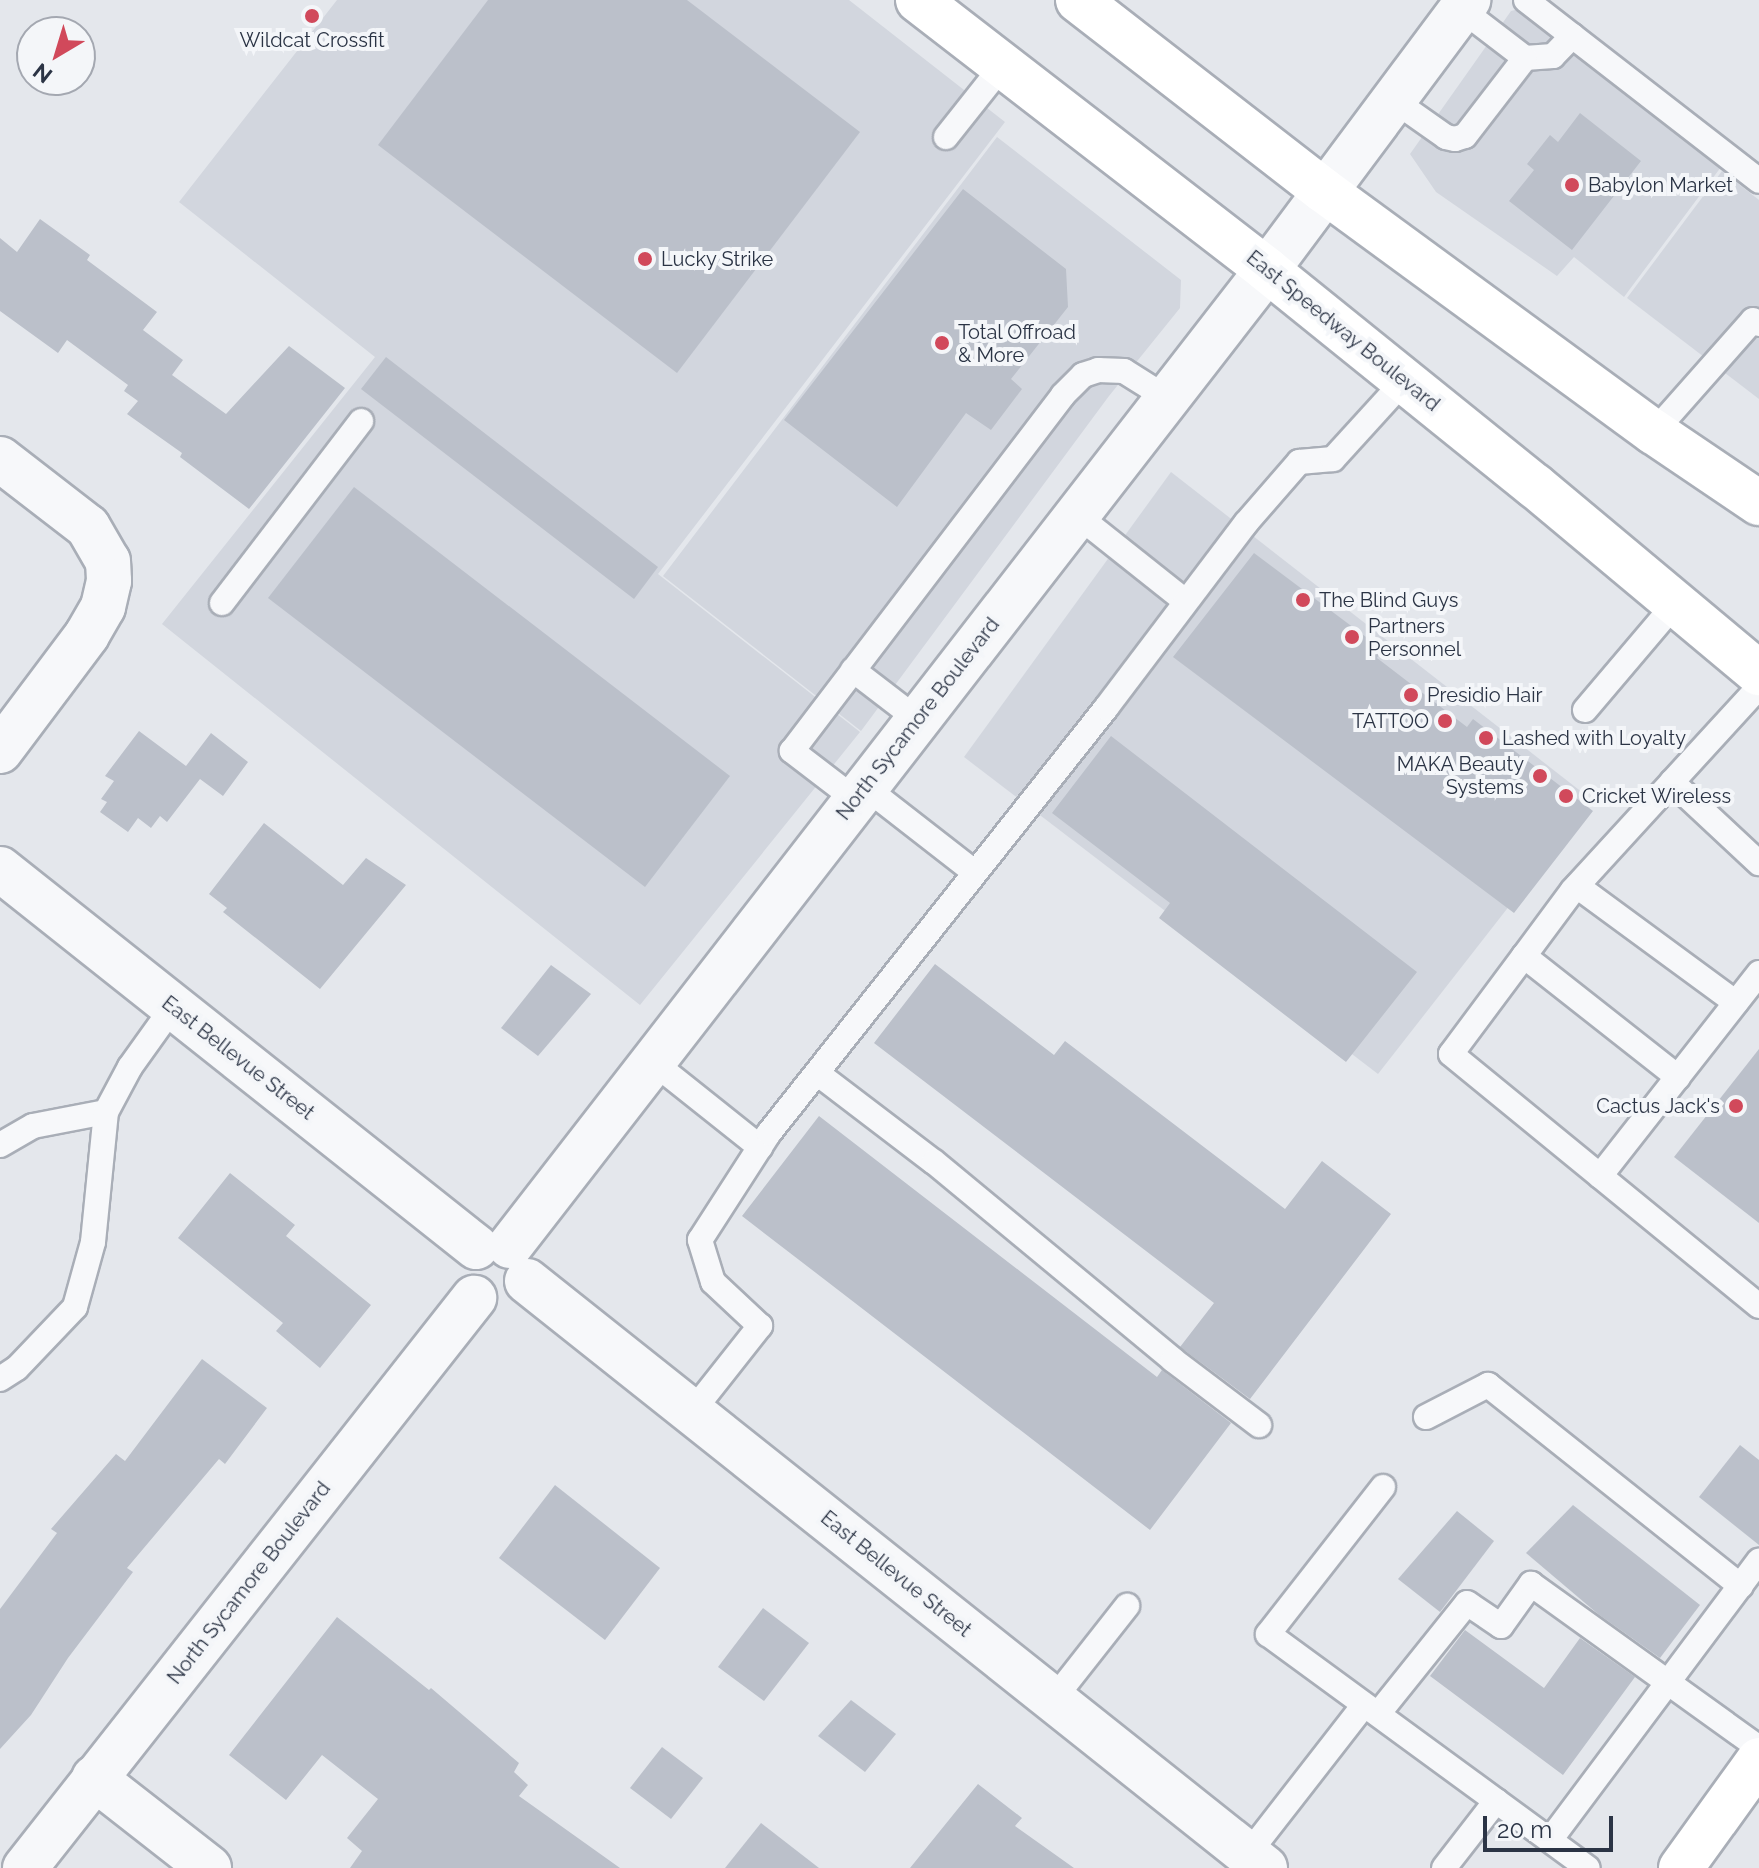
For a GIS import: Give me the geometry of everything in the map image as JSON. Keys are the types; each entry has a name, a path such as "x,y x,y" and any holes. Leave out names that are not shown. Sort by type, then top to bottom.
{"main road":[{"name":"East Speedway Boulevard","path":"918,0 1267,270 1759,673"},
{"path":"1078,0 1323,190 1654,432 1759,503"},
{"path":"1681,1868 1759,1760"}],"street":[{"name":"North Sycamore Boulevard","path":"25,1868 474,1298 467,1291 463,1272 469,1254 505,1258 653,1062 1267,270 1323,190 1465,4"},
{"path":"0,459 88,527 108,561 109,581 103,607 87,635 0,751"},
{"name":"East Bellevue Street","path":"0,869 173,1007 505,1258 1250,1863"},
{"path":"94,1778 209,1868"}],"lane":[{"path":"1526,0 1759,181"},
{"path":"1465,4 1525,58 1541,60 1553,56 1572,36"},
{"path":"1392,99 1446,137 1455,139 1465,136 1525,58"},
{"path":"946,137 1003,65"},
{"path":"1654,432 1756,322"},
{"path":"974,872 861,793 792,751 1063,395 1083,375 1098,370 1124,371 1167,398"},
{"path":"692,1412 760,1326 713,1282 700,1240 760,1147 1106,708 1185,601 1299,462 1333,459 1404,381"},
{"path":"222,603 361,421"},
{"path":"1077,515 1185,601"},
{"path":"1585,710 1675,604"},
{"path":"853,670 918,720"},
{"path":"1759,687 1577,886 1451,1054 1759,1306"},
{"path":"1672,782 1759,863"},
{"path":"1577,886 1736,1003"},
{"path":"1524,956 1678,1077"},
{"path":"1600,1176 1759,973"},
{"path":"0,1379 17,1368 75,1307 93,1242 106,1112 130,1067 173,1007"},
{"path":"653,1062 760,1147"},
{"path":"817,1073 934,1162 1173,1360 1259,1425"},
{"path":"0,1145 33,1126 106,1112"},
{"path":"1426,1417 1488,1385 1741,1586"},
{"path":"1383,1487 1268,1634 1588,1868"},
{"path":"1550,1840 1759,1561"},
{"path":"1250,1863 1371,1710 1467,1603 1501,1626 1531,1584 1759,1748"},
{"path":"1053,1700 1127,1606"},
{"path":"1444,1868 1496,1801"}],"shaded area":[{"path":"337,0 849,0 1005,122 658,574 860,732 640,1005 162,624 375,357 179,202"},
{"path":"1523,8 1721,167 1624,297 1574,257 1557,276 1436,192 1410,154 1511,11"},
{"path":"997,137 1181,280 1180,308 1109,396 861,731 663,576"},
{"path":"1722,171 1759,200 1759,399 1627,298"},
{"path":"1171,472 1592,800 1378,1074 964,757"}],"building":[{"name":"Lucky Strike","path":"488,0 687,0 860,132 677,373 378,145"},
{"name":"Babylon Market","path":"1580,113 1641,161 1572,250 1509,201 1534,170 1527,164 1550,135 1558,142"},
{"name":"Total Offroad & More","path":"963,189 1066,269 1068,307 1011,379 1022,389 991,430 966,413 897,507 784,420"},
{"path":"40,219 90,255 87,260 157,312 143,330 183,360 172,375 226,414 289,346 345,388 249,509 180,457 182,453 127,414 138,401 124,391 128,385 67,340 58,353 0,311 0,238 17,252"},
{"path":"386,357 658,567 634,599 361,389"},
{"path":"354,487 730,776 645,887 268,598"},
{"path":"1254,553 1382,649 1377,658 1467,727 1473,719 1593,811 1514,913 1173,657"},
{"path":"139,731 186,766 211,733 248,762 223,796 200,779 167,822 160,816 151,828 138,818 128,832 100,812 107,802 101,799 114,781 105,776"},
{"path":"1111,736 1417,972 1346,1062 1159,918 1170,903 1052,813"},
{"path":"264,823 343,885 366,858 406,885 320,989 223,912 227,908 209,894"},
{"path":"935,964 1054,1055 1065,1041 1285,1209 1322,1161 1391,1214 1250,1399 1180,1347 1214,1303 874,1043"},
{"path":"551,965 591,994 538,1056 501,1028"},
{"name":"Cactus Jack's","path":"1759,1049 1759,1223 1674,1157"},
{"path":"819,1116 1157,1377 1162,1370 1231,1423 1150,1530 742,1216"},
{"path":"230,1173 295,1225 286,1236 371,1305 320,1368 276,1331 283,1323 178,1238"},
{"path":"202,1359 267,1408 225,1464 219,1459 127,1568 133,1572 68,1658 31,1715 0,1749 0,1609 57,1533 51,1529 116,1454 125,1461"},
{"path":"1740,1445 1759,1460 1759,1545 1699,1497"},
{"path":"555,1485 660,1568 605,1640 499,1558"},
{"path":"1573,1505 1700,1605 1660,1658 1598,1614 1526,1553"},
{"path":"1457,1511 1494,1541 1440,1612 1398,1579"},
{"path":"763,1608 809,1643 764,1701 718,1667"},
{"path":"337,1617 429,1690 431,1688 519,1763 514,1772 528,1785 519,1796 620,1868 350,1868 362,1851 347,1838 378,1799 322,1755 286,1800 229,1755"},
{"path":"1465,1630 1544,1688 1580,1638 1635,1677 1563,1775 1430,1676"},
{"path":"851,1700 896,1734 865,1772 818,1736"},
{"path":"662,1747 703,1778 671,1819 630,1788"},
{"path":"978,1784 1022,1818 1015,1826 1074,1868 910,1868"},
{"path":"761,1823 819,1868 725,1868"}],"place":[{"name":"Wildcat Crossfit","path":"312,16"},
{"name":"Babylon Market","path":"1572,185"},
{"name":"Lucky Strike","path":"645,259"},
{"name":"Total Offroad & More","path":"942,343"},
{"name":"The Blind Guys","path":"1303,600"},
{"name":"Partners Personnel","path":"1352,637"},
{"name":"Presidio Hair","path":"1411,695"},
{"name":"TATTOO","path":"1445,721"},
{"name":"Lashed with Loyalty","path":"1486,738"},
{"name":"MAKA Beauty Systems","path":"1540,776"},
{"name":"Cricket Wireless","path":"1566,796"},
{"name":"Cactus Jack's","path":"1736,1106"}]}
